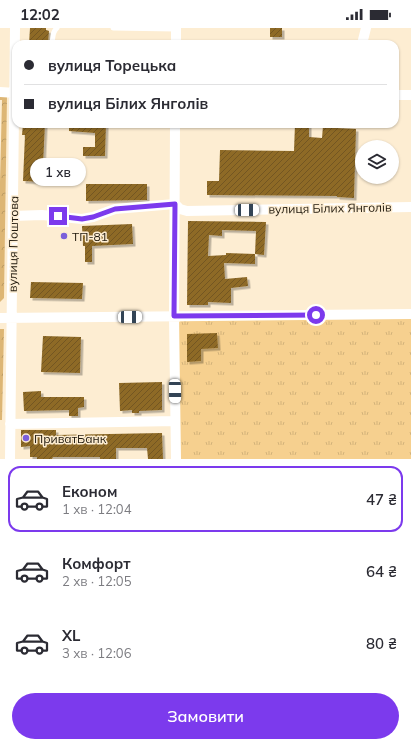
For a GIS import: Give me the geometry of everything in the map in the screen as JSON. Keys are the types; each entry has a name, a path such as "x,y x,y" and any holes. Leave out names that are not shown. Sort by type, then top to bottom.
{"street":[{"name":"вулиця Поштова","path":"15,28 15,40"},
{"path":"363,40 366,28"},
{"path":"176,29 176,40"},
{"path":"0,92 12,92"},
{"path":"399,95 411,95"},
{"name":"вулиця Поштова","path":"10,459 14,128"},
{"path":"175,128 174,316 176,459"},
{"name":"вулиця Білих Янголів","path":"13,216 42,215 82,219 93,217 115,209 175,204 180,209 187,211 411,207"},
{"path":"0,318 411,314"},
{"path":"10,424 175,421"}],"lane":[{"path":"52,40 54,30 57,28"},
{"path":"113,28 176,29"}],"green space":[{"path":"0,96 7,96 4,298 0,302 2,100 0,100"},
{"path":"411,317 411,459 179,459 178,323 182,320"},
{"path":"0,329 4,329 2,420 0,420"}],"building":[{"path":"30,28 46,28 46,30 49,31 48,40 29,40"},
{"path":"270,28 282,28 282,37 270,37"},
{"path":"23,128 45,128 43,165 46,165 46,182 23,181 25,135 22,135"},
{"path":"69,128 106,128 105,156 83,156 83,147 95,147 95,133 69,131"},
{"path":"295,128 309,128 309,137 322,138 323,128 356,129 354,198 337,196 207,195 207,181 219,181 220,150 294,151"},
{"path":"86,184 147,184 147,200 86,201"},
{"path":"188,221 266,222 264,255 255,254 255,264 224,263 225,279 247,277 248,286 231,288 231,303 208,302 208,305 187,305","holes":["222,230 256,231 255,254 226,253 226,255 208,256 209,235 222,236"]},
{"path":"132,224 133,244 92,246 92,262 85,262 85,246 83,246 82,226"},
{"path":"31,282 83,283 82,299 30,298"},
{"path":"217,333 218,348 201,349 201,361 187,362 187,334"},
{"path":"43,336 81,337 80,373 41,372"},
{"path":"162,382 162,410 139,411 139,413 132,413 132,410 120,411 119,383"},
{"path":"41,391 41,397 84,397 84,407 78,408 78,416 69,416 69,410 24,411 23,392"},
{"path":"21,430 56,430 56,435 162,433 163,459 148,459 147,448 116,448 116,459 100,459 100,457 53,457 52,459 37,459 37,457 30,457 30,446 21,447"}],"place":[{"name":"ТП-81","path":"64,236"},
{"name":"ПриватБанк","path":"26,438"}],"route":[{"path":"58,216 82,219 105,214 115,209 175,204 174,316 316,315"}]}
